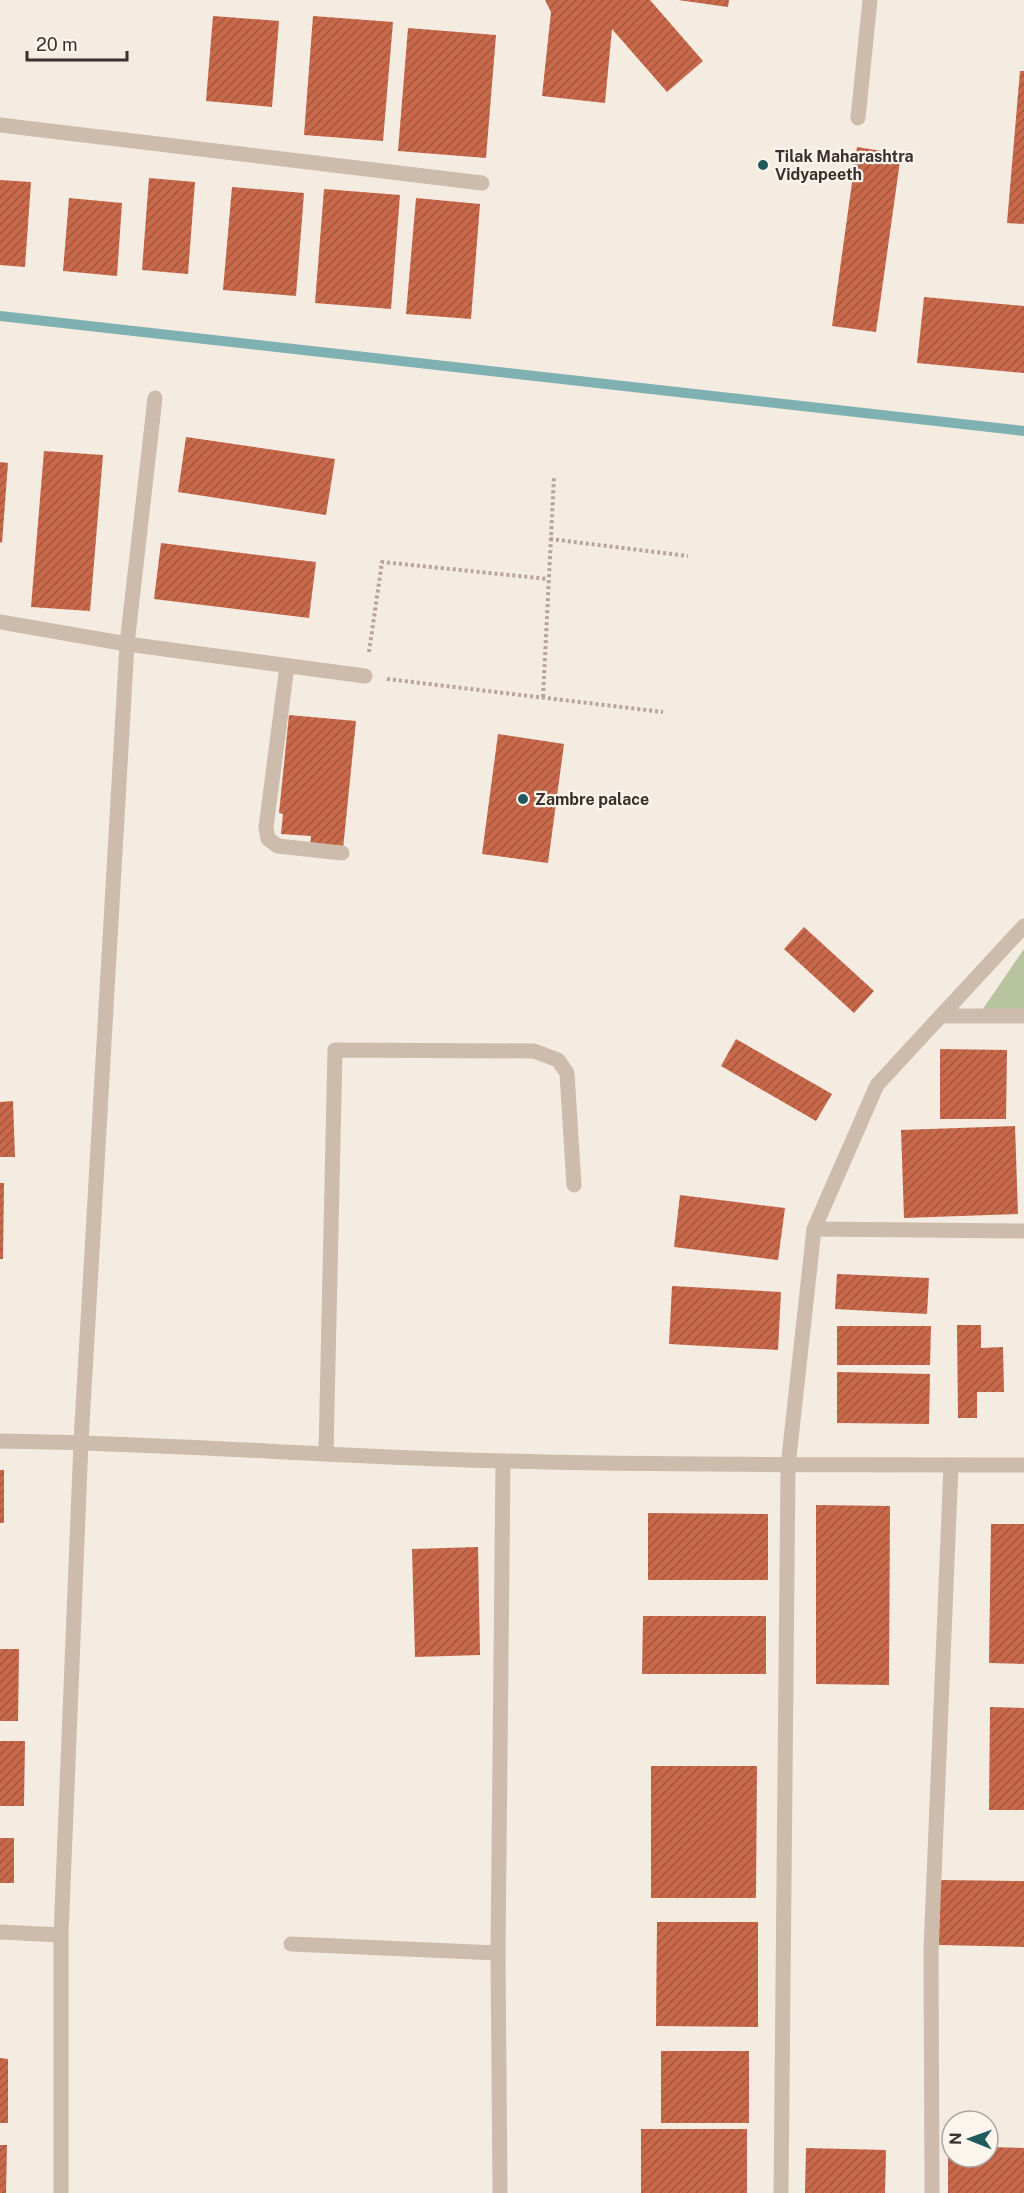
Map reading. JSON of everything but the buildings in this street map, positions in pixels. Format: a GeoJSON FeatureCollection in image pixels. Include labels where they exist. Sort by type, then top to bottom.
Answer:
{"type":"FeatureCollection","features":[{"type":"Feature","properties":{"kind":"street"},"geometry":{"type":"LineString","coordinates":[[858,118],[870,0]]}},
{"type":"Feature","properties":{"kind":"street"},"geometry":{"type":"LineString","coordinates":[[0,125],[482,183]]}},
{"type":"Feature","properties":{"kind":"street"},"geometry":{"type":"LineString","coordinates":[[61,2193],[61,1935],[81,1442],[127,644],[155,398]]}},
{"type":"Feature","properties":{"kind":"street"},"geometry":{"type":"LineString","coordinates":[[0,622],[127,644],[365,676]]}},
{"type":"Feature","properties":{"kind":"street"},"geometry":{"type":"LineString","coordinates":[[287,666],[266,826],[267,839],[279,846],[342,853]]}},
{"type":"Feature","properties":{"kind":"street"},"geometry":{"type":"LineString","coordinates":[[782,2193],[788,1466],[814,1229],[877,1085],[1024,926]]}},
{"type":"Feature","properties":{"kind":"street"},"geometry":{"type":"LineString","coordinates":[[941,1016],[1024,1016]]}},
{"type":"Feature","properties":{"kind":"street"},"geometry":{"type":"LineString","coordinates":[[326,1453],[335,1050],[534,1051],[558,1060],[567,1073],[574,1185]]}},
{"type":"Feature","properties":{"kind":"street"},"geometry":{"type":"LineString","coordinates":[[814,1229],[1024,1231]]}},
{"type":"Feature","properties":{"kind":"street"},"geometry":{"type":"LineString","coordinates":[[0,1441],[81,1442],[503,1461],[788,1466],[1024,1466]]}},
{"type":"Feature","properties":{"kind":"street"},"geometry":{"type":"LineString","coordinates":[[500,2193],[498,1953],[503,1461]]}},
{"type":"Feature","properties":{"kind":"street"},"geometry":{"type":"LineString","coordinates":[[932,2193],[931,1950],[951,1465]]}},
{"type":"Feature","properties":{"kind":"street"},"geometry":{"type":"LineString","coordinates":[[0,1932],[61,1935]]}},
{"type":"Feature","properties":{"kind":"street"},"geometry":{"type":"LineString","coordinates":[[291,1944],[498,1953]]}},
{"type":"Feature","properties":{"kind":"path"},"geometry":{"type":"LineString","coordinates":[[543,697],[554,477]]}},
{"type":"Feature","properties":{"kind":"path"},"geometry":{"type":"LineString","coordinates":[[550,539],[688,556]]}},
{"type":"Feature","properties":{"kind":"path"},"geometry":{"type":"LineString","coordinates":[[548,579],[382,562],[365,676],[663,712]]}},
{"type":"Feature","properties":{"kind":"green space"},"geometry":{"type":"Polygon","coordinates":[[[1024,949],[1024,1014],[978,1016],[1024,949]]]}},
{"type":"Feature","properties":{"kind":"waterway"},"geometry":{"type":"LineString","coordinates":[[0,316],[1024,431]]}},
{"type":"Feature","properties":{"kind":"place","name":"Tilak Maharashtra Vidyapeeth"},"geometry":{"type":"Point","coordinates":[763,165]}},
{"type":"Feature","properties":{"kind":"place","name":"Zambre palace"},"geometry":{"type":"Point","coordinates":[523,799]}}]}
